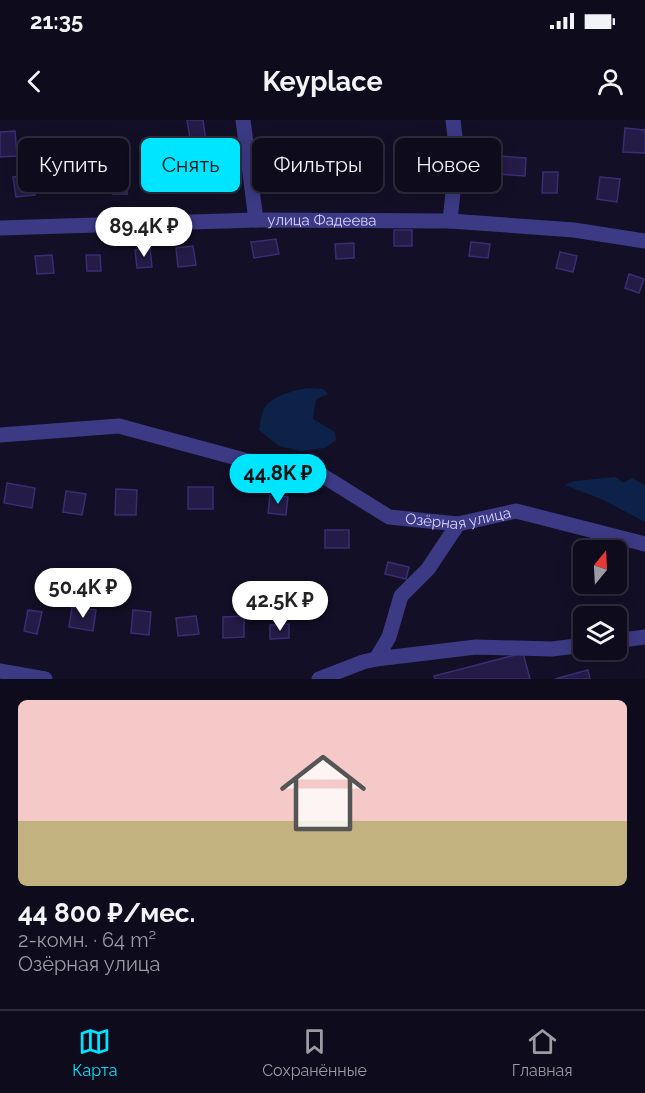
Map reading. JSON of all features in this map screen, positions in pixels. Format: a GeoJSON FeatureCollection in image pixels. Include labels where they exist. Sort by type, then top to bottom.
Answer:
{"type":"FeatureCollection","features":[{"type":"Feature","properties":{"kind":"street"},"geometry":{"type":"LineString","coordinates":[[243,120],[256,220]]}},
{"type":"Feature","properties":{"kind":"street"},"geometry":{"type":"LineString","coordinates":[[450,221],[457,154],[453,120]]}},
{"type":"Feature","properties":{"kind":"street","name":"улица Фадеева"},"geometry":{"type":"LineString","coordinates":[[0,228],[256,220],[450,221],[574,230],[645,241]]}},
{"type":"Feature","properties":{"kind":"street","name":"Озёрная улица"},"geometry":{"type":"LineString","coordinates":[[0,435],[119,426],[248,461],[312,469],[388,517],[458,524],[516,511],[645,544]]}},
{"type":"Feature","properties":{"kind":"street"},"geometry":{"type":"LineString","coordinates":[[350,679],[389,637],[401,596],[428,569],[458,524]]}},
{"type":"Feature","properties":{"kind":"street"},"geometry":{"type":"LineString","coordinates":[[627,639],[645,637]]}},
{"type":"Feature","properties":{"kind":"street"},"geometry":{"type":"LineString","coordinates":[[319,679],[369,661],[476,647],[552,649],[573,646]]}},
{"type":"Feature","properties":{"kind":"street"},"geometry":{"type":"LineString","coordinates":[[0,671],[45,679]]}},
{"type":"Feature","properties":{"kind":"water"},"geometry":{"type":"Polygon","coordinates":[[[308,388],[323,389],[328,394],[316,399],[313,419],[335,432],[336,440],[325,448],[301,451],[279,446],[259,430],[263,411],[276,397],[308,388]]]}},
{"type":"Feature","properties":{"kind":"water"},"geometry":{"type":"Polygon","coordinates":[[[616,477],[623,483],[632,478],[645,485],[645,522],[601,499],[565,485],[574,481],[616,477]]]}},
{"type":"Feature","properties":{"kind":"building"},"geometry":{"type":"Polygon","coordinates":[[[187,120],[203,120],[205,138],[190,138],[187,120]]]}},
{"type":"Feature","properties":{"kind":"building"},"geometry":{"type":"Polygon","coordinates":[[[625,128],[645,130],[645,153],[623,152],[625,128]]]}},
{"type":"Feature","properties":{"kind":"building"},"geometry":{"type":"Polygon","coordinates":[[[15,131],[17,156],[0,157],[0,132],[15,131]]]}},
{"type":"Feature","properties":{"kind":"building"},"geometry":{"type":"Polygon","coordinates":[[[501,156],[526,158],[525,176],[501,174],[501,156]]]}},
{"type":"Feature","properties":{"kind":"building"},"geometry":{"type":"Polygon","coordinates":[[[543,172],[558,172],[557,193],[542,193],[543,172]]]}},
{"type":"Feature","properties":{"kind":"building"},"geometry":{"type":"Polygon","coordinates":[[[18,176],[18,192],[35,192],[35,195],[16,197],[13,177],[18,176]]]}},
{"type":"Feature","properties":{"kind":"building"},"geometry":{"type":"Polygon","coordinates":[[[600,177],[620,179],[617,202],[597,199],[600,177]]]}},
{"type":"Feature","properties":{"kind":"building"},"geometry":{"type":"Polygon","coordinates":[[[113,192],[127,192],[127,194],[113,194],[113,192]]]}},
{"type":"Feature","properties":{"kind":"building"},"geometry":{"type":"Polygon","coordinates":[[[394,230],[412,230],[412,246],[394,246],[394,230]]]}},
{"type":"Feature","properties":{"kind":"building"},"geometry":{"type":"Polygon","coordinates":[[[276,239],[279,254],[254,258],[251,242],[276,239]]]}},
{"type":"Feature","properties":{"kind":"building"},"geometry":{"type":"Polygon","coordinates":[[[471,242],[490,244],[488,258],[469,256],[471,242]]]}},
{"type":"Feature","properties":{"kind":"building"},"geometry":{"type":"Polygon","coordinates":[[[354,243],[354,258],[336,259],[335,244],[354,243]]]}},
{"type":"Feature","properties":{"kind":"building"},"geometry":{"type":"Polygon","coordinates":[[[193,246],[196,265],[178,267],[176,248],[193,246]]]}},
{"type":"Feature","properties":{"kind":"building"},"geometry":{"type":"Polygon","coordinates":[[[150,248],[152,267],[137,268],[135,250],[150,248]]]}},
{"type":"Feature","properties":{"kind":"building"},"geometry":{"type":"Polygon","coordinates":[[[560,252],[577,256],[573,272],[556,268],[560,252]]]}},
{"type":"Feature","properties":{"kind":"building"},"geometry":{"type":"Polygon","coordinates":[[[52,255],[54,273],[37,274],[35,256],[52,255]]]}},
{"type":"Feature","properties":{"kind":"building"},"geometry":{"type":"Polygon","coordinates":[[[86,255],[100,255],[101,271],[87,271],[86,255]]]}},
{"type":"Feature","properties":{"kind":"building"},"geometry":{"type":"Polygon","coordinates":[[[629,274],[644,279],[639,293],[625,288],[629,274]]]}},
{"type":"Feature","properties":{"kind":"building"},"geometry":{"type":"Polygon","coordinates":[[[7,483],[35,488],[32,508],[4,503],[7,483]]]}},
{"type":"Feature","properties":{"kind":"building"},"geometry":{"type":"Polygon","coordinates":[[[188,487],[213,487],[213,509],[188,509],[188,487]]]}},
{"type":"Feature","properties":{"kind":"building"},"geometry":{"type":"Polygon","coordinates":[[[116,489],[137,490],[136,515],[115,515],[116,489]]]}},
{"type":"Feature","properties":{"kind":"building"},"geometry":{"type":"Polygon","coordinates":[[[66,491],[86,494],[82,515],[63,512],[66,491]]]}},
{"type":"Feature","properties":{"kind":"building"},"geometry":{"type":"Polygon","coordinates":[[[270,495],[288,497],[286,515],[268,513],[270,495]]]}},
{"type":"Feature","properties":{"kind":"building"},"geometry":{"type":"Polygon","coordinates":[[[325,530],[349,530],[349,548],[325,548],[325,530]]]}},
{"type":"Feature","properties":{"kind":"building"},"geometry":{"type":"Polygon","coordinates":[[[388,562],[409,567],[406,579],[385,574],[388,562]]]}},
{"type":"Feature","properties":{"kind":"building"},"geometry":{"type":"Polygon","coordinates":[[[72,607],[96,610],[93,631],[69,627],[72,607]]]}},
{"type":"Feature","properties":{"kind":"building"},"geometry":{"type":"Polygon","coordinates":[[[28,610],[42,612],[37,634],[24,631],[28,610]]]}},
{"type":"Feature","properties":{"kind":"building"},"geometry":{"type":"Polygon","coordinates":[[[133,610],[151,612],[149,635],[131,633],[133,610]]]}},
{"type":"Feature","properties":{"kind":"building"},"geometry":{"type":"Polygon","coordinates":[[[196,616],[199,634],[178,636],[176,618],[196,616]]]}},
{"type":"Feature","properties":{"kind":"building"},"geometry":{"type":"Polygon","coordinates":[[[244,616],[244,637],[223,638],[223,617],[244,616]]]}},
{"type":"Feature","properties":{"kind":"building"},"geometry":{"type":"Polygon","coordinates":[[[289,624],[289,638],[270,639],[270,625],[289,624]]]}},
{"type":"Feature","properties":{"kind":"building"},"geometry":{"type":"Polygon","coordinates":[[[523,653],[530,679],[435,679],[434,676],[523,653]]]}},
{"type":"Feature","properties":{"kind":"building"},"geometry":{"type":"Polygon","coordinates":[[[588,670],[590,679],[555,679],[588,670]]]}}]}
